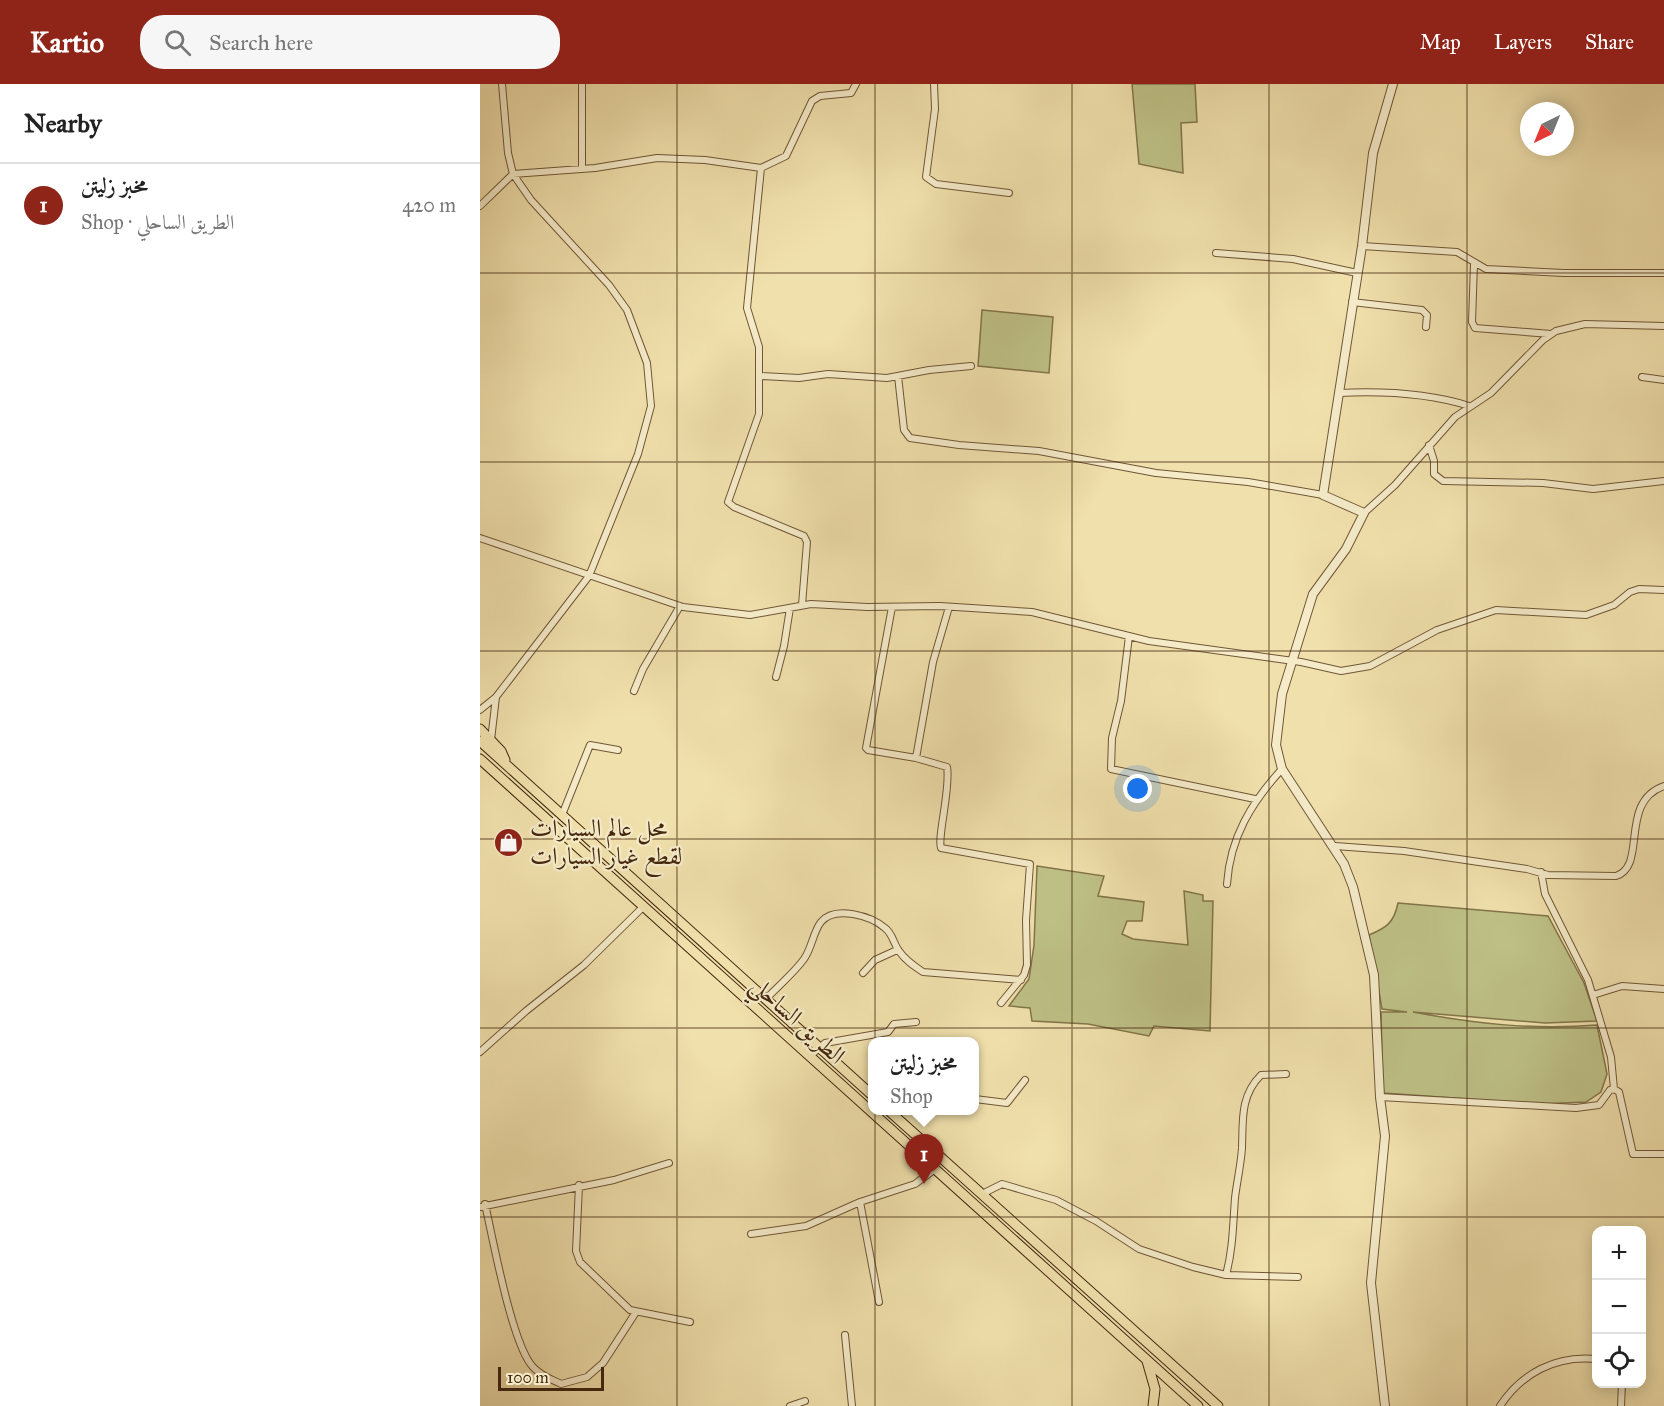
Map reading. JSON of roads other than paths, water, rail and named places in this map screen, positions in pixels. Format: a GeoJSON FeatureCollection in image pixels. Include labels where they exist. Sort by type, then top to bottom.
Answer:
{"type":"FeatureCollection","features":[{"type":"Feature","properties":{"kind":"highway"},"geometry":{"type":"LineString","coordinates":[[480,729],[501,751],[505,763]]}},
{"type":"Feature","properties":{"kind":"highway","name":"الطريق الساحلي"},"geometry":{"type":"LineString","coordinates":[[480,741],[868,1091]]}},
{"type":"Feature","properties":{"kind":"highway","name":"الطريق الساحلي"},"geometry":{"type":"LineString","coordinates":[[480,759],[868,1109]]}},
{"type":"Feature","properties":{"kind":"highway","name":"الطريق الساحلي"},"geometry":{"type":"LineString","coordinates":[[875,1115],[1198,1406]]}},
{"type":"Feature","properties":{"kind":"highway"},"geometry":{"type":"LineString","coordinates":[[878,1118],[881,1115]]}},
{"type":"Feature","properties":{"kind":"highway"},"geometry":{"type":"LineString","coordinates":[[893,1115],[1218,1406]]}},
{"type":"Feature","properties":{"kind":"highway"},"geometry":{"type":"LineString","coordinates":[[1147,1359],[1155,1389],[1153,1406]]}},
{"type":"Feature","properties":{"kind":"street"},"geometry":{"type":"LineString","coordinates":[[480,710],[496,697],[589,576],[647,428],[651,406],[647,363],[627,310],[609,285],[531,200],[513,174],[508,153],[502,84]]}},
{"type":"Feature","properties":{"kind":"street"},"geometry":{"type":"LineString","coordinates":[[582,84],[582,169]]}},
{"type":"Feature","properties":{"kind":"street"},"geometry":{"type":"LineString","coordinates":[[480,206],[513,174],[582,169],[657,158],[705,160],[761,168],[786,156],[812,101],[819,96],[851,93],[856,84]]}},
{"type":"Feature","properties":{"kind":"street"},"geometry":{"type":"LineString","coordinates":[[934,84],[935,109],[926,177],[936,184],[1009,193]]}},
{"type":"Feature","properties":{"kind":"street"},"geometry":{"type":"LineString","coordinates":[[1323,495],[1362,246],[1373,153],[1393,84]]}},
{"type":"Feature","properties":{"kind":"street"},"geometry":{"type":"LineString","coordinates":[[761,168],[747,308],[759,347],[759,414],[728,502],[734,507],[804,536],[807,542],[802,605]]}},
{"type":"Feature","properties":{"kind":"street"},"geometry":{"type":"LineString","coordinates":[[1362,246],[1457,252],[1486,269],[1524,272],[1664,273]]}},
{"type":"Feature","properties":{"kind":"street"},"geometry":{"type":"LineString","coordinates":[[1216,253],[1293,259],[1357,273]]}},
{"type":"Feature","properties":{"kind":"street"},"geometry":{"type":"LineString","coordinates":[[1474,264],[1472,322],[1475,328],[1551,334]]}},
{"type":"Feature","properties":{"kind":"street"},"geometry":{"type":"LineString","coordinates":[[1352,302],[1422,310],[1427,315],[1426,327]]}},
{"type":"Feature","properties":{"kind":"street"},"geometry":{"type":"LineString","coordinates":[[1384,1406],[1371,1282],[1385,1136],[1380,1097],[1374,975],[1353,887],[1335,846],[1282,768],[1276,745],[1278,715],[1312,594],[1346,549],[1364,513],[1395,485],[1429,445],[1469,405],[1491,393],[1551,334],[1566,327],[1585,324],[1664,326]]}},
{"type":"Feature","properties":{"kind":"street"},"geometry":{"type":"LineString","coordinates":[[760,376],[799,378],[828,374],[887,378],[971,366]]}},
{"type":"Feature","properties":{"kind":"street"},"geometry":{"type":"LineString","coordinates":[[898,376],[904,430],[910,438],[959,445],[1039,451],[1146,472],[1248,482],[1323,495],[1364,513]]}},
{"type":"Feature","properties":{"kind":"street"},"geometry":{"type":"LineString","coordinates":[[1641,377],[1664,380]]}},
{"type":"Feature","properties":{"kind":"street"},"geometry":{"type":"LineString","coordinates":[[1339,393],[1398,394],[1450,400],[1469,405]]}},
{"type":"Feature","properties":{"kind":"street"},"geometry":{"type":"LineString","coordinates":[[1429,445],[1434,461],[1434,474],[1443,481],[1542,483],[1593,489],[1664,481]]}},
{"type":"Feature","properties":{"kind":"street"},"geometry":{"type":"LineString","coordinates":[[480,538],[680,606],[750,615],[802,605],[949,607],[1032,612],[1129,636],[1341,671],[1355,671],[1370,666],[1437,630],[1496,610],[1586,615],[1614,605],[1630,592],[1664,590]]}},
{"type":"Feature","properties":{"kind":"street"},"geometry":{"type":"LineString","coordinates":[[634,691],[643,669],[680,606]]}},
{"type":"Feature","properties":{"kind":"street"},"geometry":{"type":"LineString","coordinates":[[916,758],[933,662],[949,607]]}},
{"type":"Feature","properties":{"kind":"street"},"geometry":{"type":"LineString","coordinates":[[776,676],[790,608]]}},
{"type":"Feature","properties":{"kind":"street"},"geometry":{"type":"LineString","coordinates":[[892,608],[866,748],[947,767],[946,812],[939,840],[941,848],[1030,864],[1026,920],[1027,965],[1021,980],[1001,1003]]}},
{"type":"Feature","properties":{"kind":"street"},"geometry":{"type":"LineString","coordinates":[[1129,636],[1121,701],[1112,738],[1111,769],[1255,798]]}},
{"type":"Feature","properties":{"kind":"street"},"geometry":{"type":"LineString","coordinates":[[491,740],[496,697]]}},
{"type":"Feature","properties":{"kind":"street"},"geometry":{"type":"LineString","coordinates":[[562,815],[590,745],[618,750]]}},
{"type":"Feature","properties":{"kind":"street"},"geometry":{"type":"LineString","coordinates":[[1227,884],[1232,850],[1255,798],[1282,768]]}},
{"type":"Feature","properties":{"kind":"street"},"geometry":{"type":"LineString","coordinates":[[1335,846],[1404,851],[1559,875],[1621,874],[1632,854],[1638,809],[1651,792],[1664,786]]}},
{"type":"Feature","properties":{"kind":"street"},"geometry":{"type":"LineString","coordinates":[[1541,872],[1545,894],[1588,980],[1611,1058],[1614,1089]]}},
{"type":"Feature","properties":{"kind":"street"},"geometry":{"type":"LineString","coordinates":[[480,1052],[526,1011],[584,965],[643,908]]}},
{"type":"Feature","properties":{"kind":"street"},"geometry":{"type":"LineString","coordinates":[[766,999],[804,960],[821,922],[828,915],[839,913],[854,915],[882,925],[894,940],[897,950],[912,965],[931,974],[1021,980]]}},
{"type":"Feature","properties":{"kind":"street"},"geometry":{"type":"LineString","coordinates":[[863,973],[875,960],[897,950]]}},
{"type":"Feature","properties":{"kind":"street"},"geometry":{"type":"LineString","coordinates":[[1593,995],[1622,986],[1664,989]]}},
{"type":"Feature","properties":{"kind":"street"},"geometry":{"type":"LineString","coordinates":[[810,1056],[820,1046],[888,1032],[894,1023],[916,1022]]}},
{"type":"Feature","properties":{"kind":"street"},"geometry":{"type":"LineString","coordinates":[[1226,1275],[1234,1233],[1233,1215],[1242,1149],[1241,1114],[1244,1103],[1255,1081],[1261,1075],[1286,1074]]}},
{"type":"Feature","properties":{"kind":"street"},"geometry":{"type":"LineString","coordinates":[[979,1100],[1007,1103],[1025,1080]]}},
{"type":"Feature","properties":{"kind":"street"},"geometry":{"type":"LineString","coordinates":[[1380,1097],[1576,1108],[1599,1105],[1610,1090],[1614,1089]]}},
{"type":"Feature","properties":{"kind":"street"},"geometry":{"type":"LineString","coordinates":[[1614,1089],[1619,1092],[1624,1109],[1633,1154],[1664,1154]]}},
{"type":"Feature","properties":{"kind":"street"},"geometry":{"type":"LineString","coordinates":[[636,1312],[603,1363],[587,1377],[561,1384],[543,1376],[532,1366],[519,1345],[482,1205],[614,1180],[669,1164]]}},
{"type":"Feature","properties":{"kind":"street"},"geometry":{"type":"LineString","coordinates":[[751,1234],[806,1226],[860,1202],[915,1184],[935,1169]]}},
{"type":"Feature","properties":{"kind":"street"},"geometry":{"type":"LineString","coordinates":[[982,1194],[1002,1184],[1056,1200],[1096,1221],[1139,1248],[1226,1275],[1298,1276]]}},
{"type":"Feature","properties":{"kind":"street"},"geometry":{"type":"LineString","coordinates":[[579,1185],[576,1251],[580,1262],[625,1306],[636,1312],[690,1322]]}},
{"type":"Feature","properties":{"kind":"street"},"geometry":{"type":"LineString","coordinates":[[860,1202],[879,1302]]}},
{"type":"Feature","properties":{"kind":"street"},"geometry":{"type":"LineString","coordinates":[[845,1335],[852,1406]]}},
{"type":"Feature","properties":{"kind":"street"},"geometry":{"type":"LineString","coordinates":[[1500,1406],[1511,1390],[1526,1376],[1552,1363],[1592,1359]]}},
{"type":"Feature","properties":{"kind":"street"},"geometry":{"type":"LineString","coordinates":[[1621,1406],[1622,1388]]}},
{"type":"Feature","properties":{"kind":"street"},"geometry":{"type":"LineString","coordinates":[[790,1406],[805,1401]]}},
{"type":"Feature","properties":{"kind":"place","name":"محل عالم السيارات لقطع غيار السيارات"},"geometry":{"type":"Point","coordinates":[509,842]}},
{"type":"Feature","properties":{"kind":"place","name":"مخبز زليتن"},"geometry":{"type":"Point","coordinates":[924,1184]}}]}
